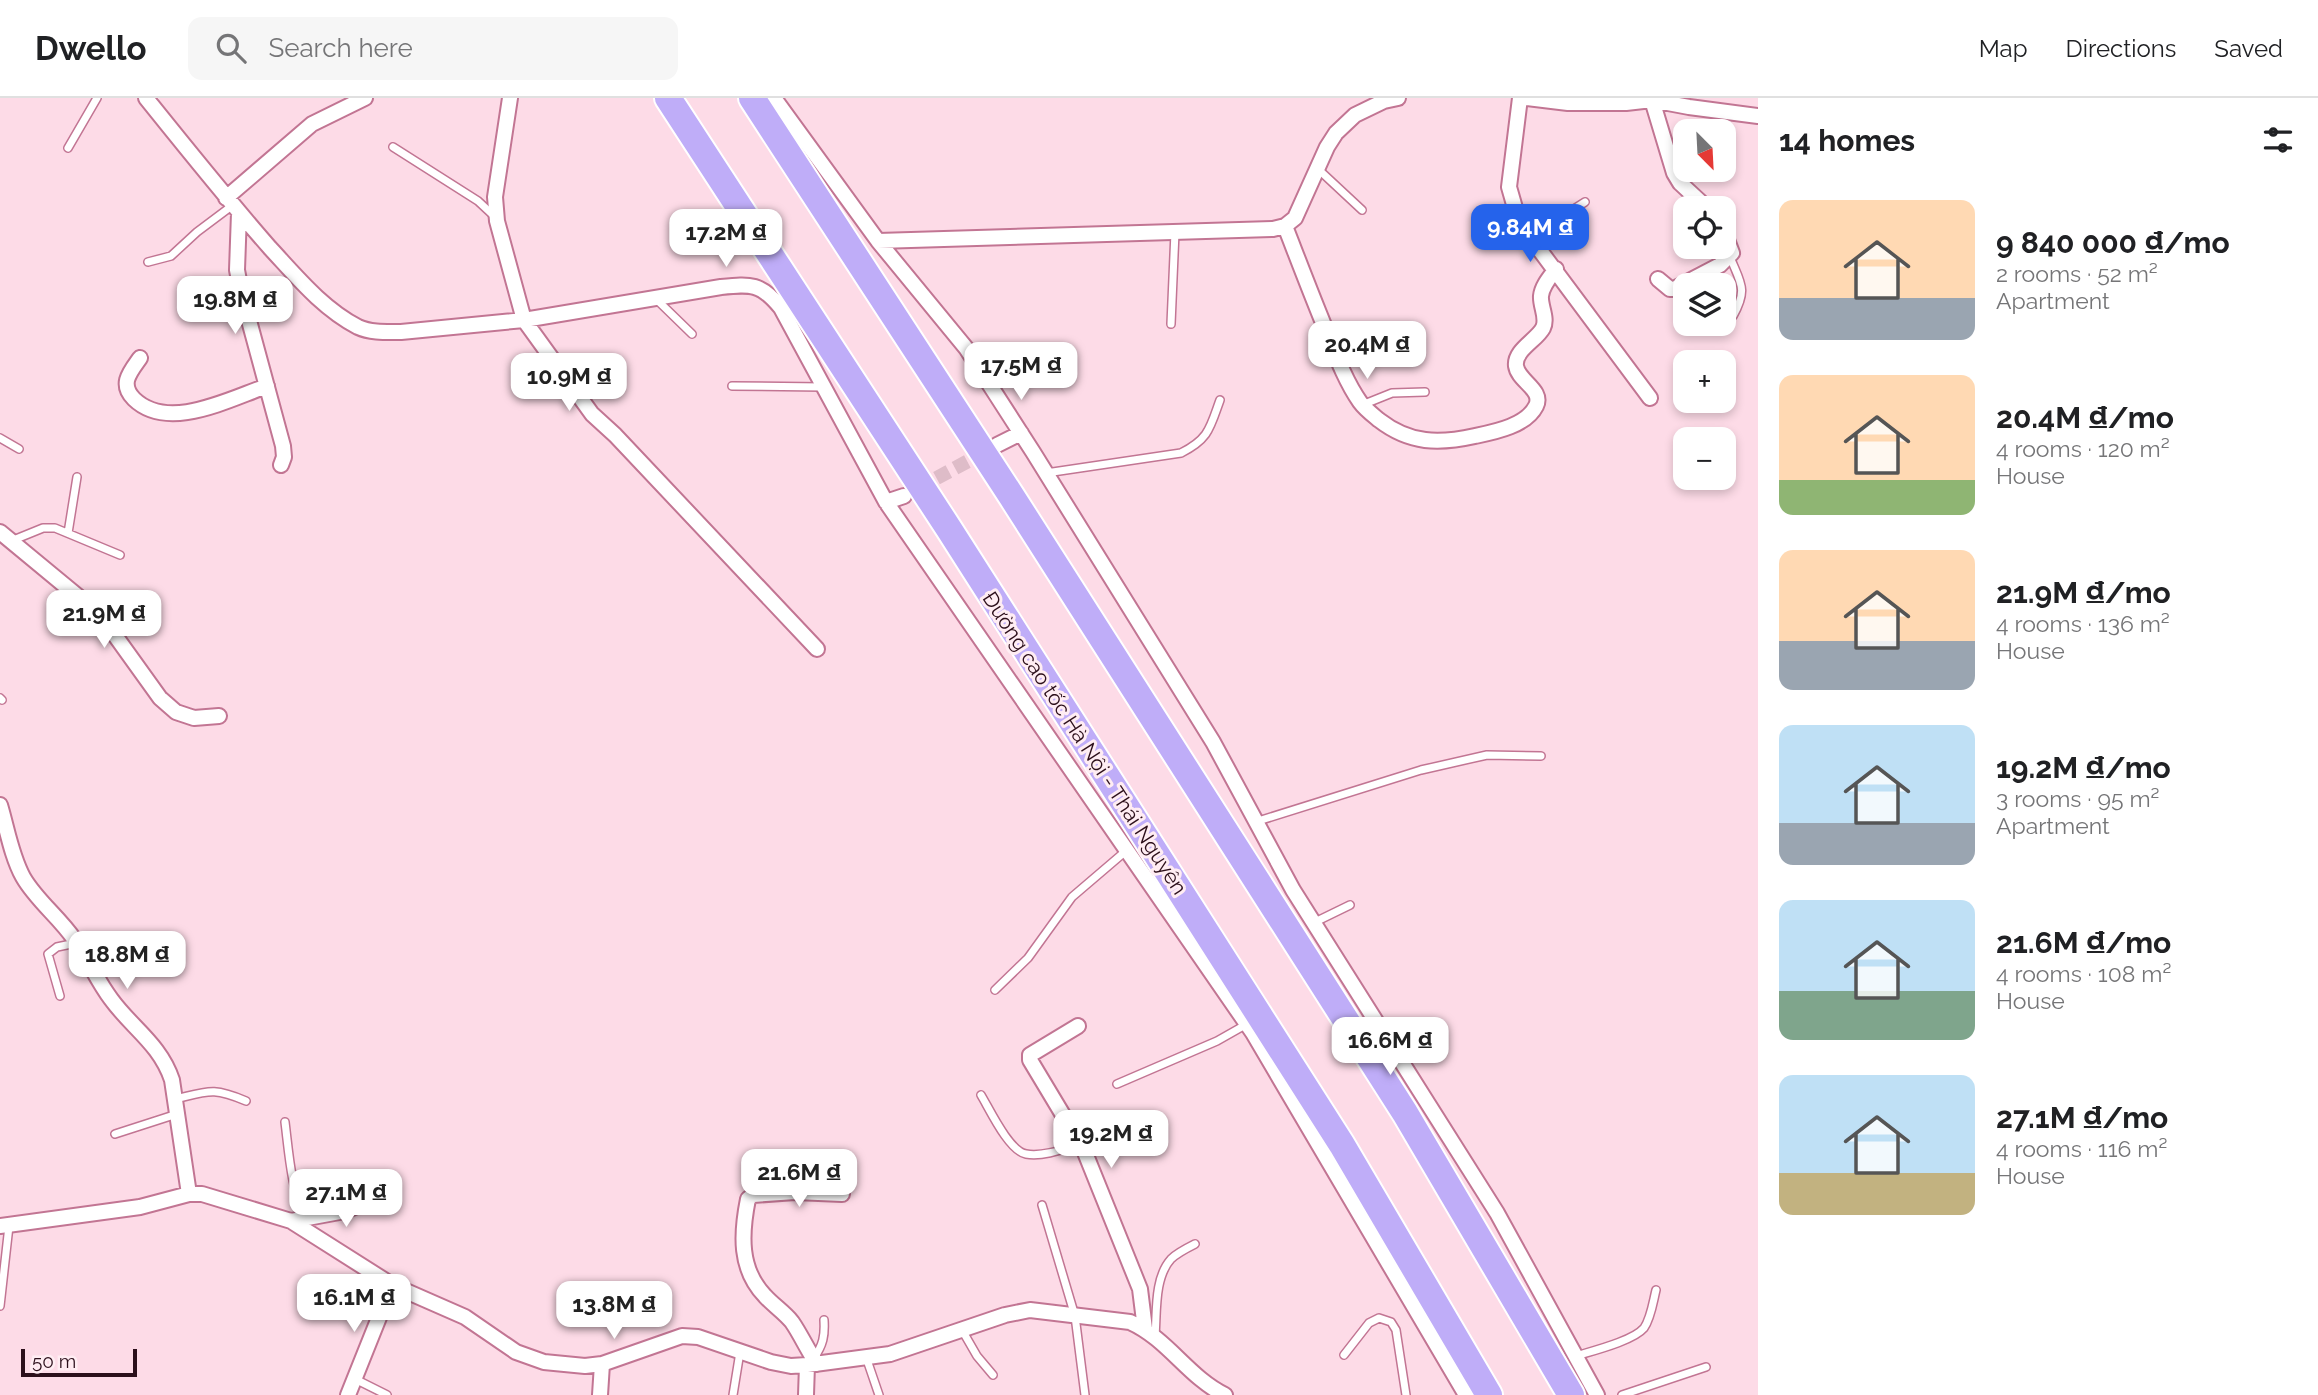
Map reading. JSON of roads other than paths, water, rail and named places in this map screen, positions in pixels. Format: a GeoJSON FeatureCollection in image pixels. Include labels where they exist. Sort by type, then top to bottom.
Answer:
{"type":"FeatureCollection","features":[{"type":"Feature","properties":{"kind":"highway","name":"Đường cao tốc Hà Nội - Thái Nguyên"},"geometry":{"type":"LineString","coordinates":[[668,98],[949,529],[1342,1145],[1489,1395]]}},
{"type":"Feature","properties":{"kind":"highway"},"geometry":{"type":"LineString","coordinates":[[752,98],[1012,497],[1405,1113],[1571,1395]]}},
{"type":"Feature","properties":{"kind":"street"},"geometry":{"type":"LineString","coordinates":[[146,98],[233,205],[306,288],[332,311],[361,328],[401,332],[524,320],[720,287],[748,285],[764,289],[781,308],[886,502],[1247,1024],[1466,1395]]}},
{"type":"Feature","properties":{"kind":"street"},"geometry":{"type":"LineString","coordinates":[[281,465],[284,457],[283,446],[240,291],[233,205],[312,124],[365,98]]}},
{"type":"Feature","properties":{"kind":"street"},"geometry":{"type":"LineString","coordinates":[[510,98],[495,197],[497,221],[524,320],[592,414],[817,649]]}},
{"type":"Feature","properties":{"kind":"street"},"geometry":{"type":"LineString","coordinates":[[774,98],[878,241],[966,348],[1021,433],[1213,742],[1273,856],[1313,923],[1497,1213],[1597,1395]]}},
{"type":"Feature","properties":{"kind":"street"},"geometry":{"type":"LineString","coordinates":[[878,241],[1273,229],[1285,226],[1295,218],[1336,133],[1355,115],[1384,101],[1398,98]]}},
{"type":"Feature","properties":{"kind":"street"},"geometry":{"type":"LineString","coordinates":[[1520,98],[1509,187],[1515,208],[1531,237],[1650,398]]}},
{"type":"Feature","properties":{"kind":"street"},"geometry":{"type":"LineString","coordinates":[[1527,98],[1568,103],[1661,100],[1758,116]]}},
{"type":"Feature","properties":{"kind":"street"},"geometry":{"type":"LineString","coordinates":[[1661,100],[1674,173],[1693,196]]}},
{"type":"Feature","properties":{"kind":"street"},"geometry":{"type":"LineString","coordinates":[[1285,226],[1346,380],[1362,405],[1391,429],[1415,439],[1449,441],[1496,431],[1534,410],[1538,401],[1537,395],[1517,369],[1516,363],[1521,352],[1543,329],[1542,289],[1556,269]]}},
{"type":"Feature","properties":{"kind":"street"},"geometry":{"type":"LineString","coordinates":[[1658,279],[1670,289],[1674,289],[1728,259]]}},
{"type":"Feature","properties":{"kind":"street"},"geometry":{"type":"LineString","coordinates":[[140,358],[127,377],[127,391],[136,402],[157,413],[175,415],[208,407],[267,386]]}},
{"type":"Feature","properties":{"kind":"street"},"geometry":{"type":"LineString","coordinates":[[998,446],[1021,433]]}},
{"type":"Feature","properties":{"kind":"street"},"geometry":{"type":"LineString","coordinates":[[886,502],[904,496]]}},
{"type":"Feature","properties":{"kind":"street"},"geometry":{"type":"LineString","coordinates":[[5,537],[92,608],[109,627],[160,698],[176,712],[194,718],[219,716]]}},
{"type":"Feature","properties":{"kind":"street"},"geometry":{"type":"LineString","coordinates":[[0,805],[23,877],[34,893],[68,929],[111,1000],[159,1052],[167,1065],[172,1080],[189,1194]]}},
{"type":"Feature","properties":{"kind":"street"},"geometry":{"type":"LineString","coordinates":[[1078,1026],[1031,1055],[1030,1060],[1080,1143],[1140,1289],[1150,1333]]}},
{"type":"Feature","properties":{"kind":"street"},"geometry":{"type":"LineString","coordinates":[[806,1395],[813,1363],[793,1324],[763,1294],[743,1257],[747,1199],[752,1195],[795,1192],[842,1194]]}},
{"type":"Feature","properties":{"kind":"street"},"geometry":{"type":"LineString","coordinates":[[298,1219],[345,1211],[386,1193]]}},
{"type":"Feature","properties":{"kind":"street"},"geometry":{"type":"LineString","coordinates":[[4,1226],[140,1207],[189,1194],[202,1194],[298,1219],[392,1285],[465,1317],[529,1358],[544,1362],[585,1366],[602,1364],[682,1336],[698,1337],[771,1362],[791,1366],[867,1362],[965,1336],[1005,1315],[1030,1310],[1130,1322],[1150,1333],[1197,1378],[1225,1395]]}},
{"type":"Feature","properties":{"kind":"street"},"geometry":{"type":"LineString","coordinates":[[348,1395],[392,1285]]}},
{"type":"Feature","properties":{"kind":"street"},"geometry":{"type":"LineString","coordinates":[[600,1395],[602,1364]]}},
{"type":"Feature","properties":{"kind":"lane"},"geometry":{"type":"LineString","coordinates":[[68,148],[97,98]]}},
{"type":"Feature","properties":{"kind":"lane"},"geometry":{"type":"LineString","coordinates":[[393,147],[478,201],[492,212],[497,221]]}},
{"type":"Feature","properties":{"kind":"lane"},"geometry":{"type":"LineString","coordinates":[[1318,169],[1362,210]]}},
{"type":"Feature","properties":{"kind":"lane"},"geometry":{"type":"LineString","coordinates":[[1531,237],[1585,202]]}},
{"type":"Feature","properties":{"kind":"lane"},"geometry":{"type":"LineString","coordinates":[[148,262],[171,256],[233,205]]}},
{"type":"Feature","properties":{"kind":"lane"},"geometry":{"type":"LineString","coordinates":[[1171,324],[1175,232]]}},
{"type":"Feature","properties":{"kind":"lane"},"geometry":{"type":"LineString","coordinates":[[1731,259],[1742,286],[1742,299],[1736,310]]}},
{"type":"Feature","properties":{"kind":"lane"},"geometry":{"type":"LineString","coordinates":[[654,298],[692,334]]}},
{"type":"Feature","properties":{"kind":"lane"},"geometry":{"type":"LineString","coordinates":[[732,386],[823,387]]}},
{"type":"Feature","properties":{"kind":"lane"},"geometry":{"type":"LineString","coordinates":[[1362,405],[1392,393],[1426,392]]}},
{"type":"Feature","properties":{"kind":"lane"},"geometry":{"type":"LineString","coordinates":[[1045,473],[1181,453],[1199,444],[1209,429],[1220,400]]}},
{"type":"Feature","properties":{"kind":"lane"},"geometry":{"type":"LineString","coordinates":[[0,438],[19,449]]}},
{"type":"Feature","properties":{"kind":"lane"},"geometry":{"type":"LineString","coordinates":[[68,533],[77,477]]}},
{"type":"Feature","properties":{"kind":"lane"},"geometry":{"type":"LineString","coordinates":[[5,537],[43,528],[55,528],[120,555]]}},
{"type":"Feature","properties":{"kind":"lane"},"geometry":{"type":"LineString","coordinates":[[1255,822],[1420,770],[1487,755],[1541,756]]}},
{"type":"Feature","properties":{"kind":"lane"},"geometry":{"type":"LineString","coordinates":[[995,990],[1028,958],[1072,897],[1126,850]]}},
{"type":"Feature","properties":{"kind":"lane"},"geometry":{"type":"LineString","coordinates":[[1313,923],[1349,905]]}},
{"type":"Feature","properties":{"kind":"lane"},"geometry":{"type":"LineString","coordinates":[[61,996],[48,954],[57,947],[77,943]]}},
{"type":"Feature","properties":{"kind":"lane"},"geometry":{"type":"LineString","coordinates":[[1117,1084],[1217,1041],[1247,1024]]}},
{"type":"Feature","properties":{"kind":"lane"},"geometry":{"type":"LineString","coordinates":[[115,1134],[213,1090],[246,1101]]}},
{"type":"Feature","properties":{"kind":"lane"},"geometry":{"type":"LineString","coordinates":[[981,1095],[1000,1129],[1016,1150],[1025,1154],[1058,1150],[1080,1143]]}},
{"type":"Feature","properties":{"kind":"lane"},"geometry":{"type":"LineString","coordinates":[[285,1122],[300,1207],[298,1219]]}},
{"type":"Feature","properties":{"kind":"lane"},"geometry":{"type":"LineString","coordinates":[[1042,1205],[1075,1316],[1085,1395]]}},
{"type":"Feature","properties":{"kind":"lane"},"geometry":{"type":"LineString","coordinates":[[0,1306],[4,1226]]}},
{"type":"Feature","properties":{"kind":"lane"},"geometry":{"type":"LineString","coordinates":[[1150,1333],[1164,1269],[1173,1257],[1195,1244]]}},
{"type":"Feature","properties":{"kind":"lane"},"geometry":{"type":"LineString","coordinates":[[1576,1356],[1630,1337],[1643,1329],[1656,1290]]}},
{"type":"Feature","properties":{"kind":"lane"},"geometry":{"type":"LineString","coordinates":[[1344,1355],[1369,1323],[1379,1318],[1391,1322],[1396,1330],[1406,1395]]}},
{"type":"Feature","properties":{"kind":"lane"},"geometry":{"type":"LineString","coordinates":[[813,1363],[825,1335],[824,1320]]}},
{"type":"Feature","properties":{"kind":"lane"},"geometry":{"type":"LineString","coordinates":[[965,1336],[976,1356],[993,1375]]}},
{"type":"Feature","properties":{"kind":"lane"},"geometry":{"type":"LineString","coordinates":[[733,1395],[740,1352]]}},
{"type":"Feature","properties":{"kind":"lane"},"geometry":{"type":"LineString","coordinates":[[867,1362],[879,1395]]}},
{"type":"Feature","properties":{"kind":"lane"},"geometry":{"type":"LineString","coordinates":[[1622,1395],[1706,1367]]}},
{"type":"Feature","properties":{"kind":"lane"},"geometry":{"type":"LineString","coordinates":[[354,1379],[387,1395]]}},
{"type":"Feature","properties":{"kind":"tunnel"},"geometry":{"type":"LineString","coordinates":[[918,488],[987,451]]}}]}
